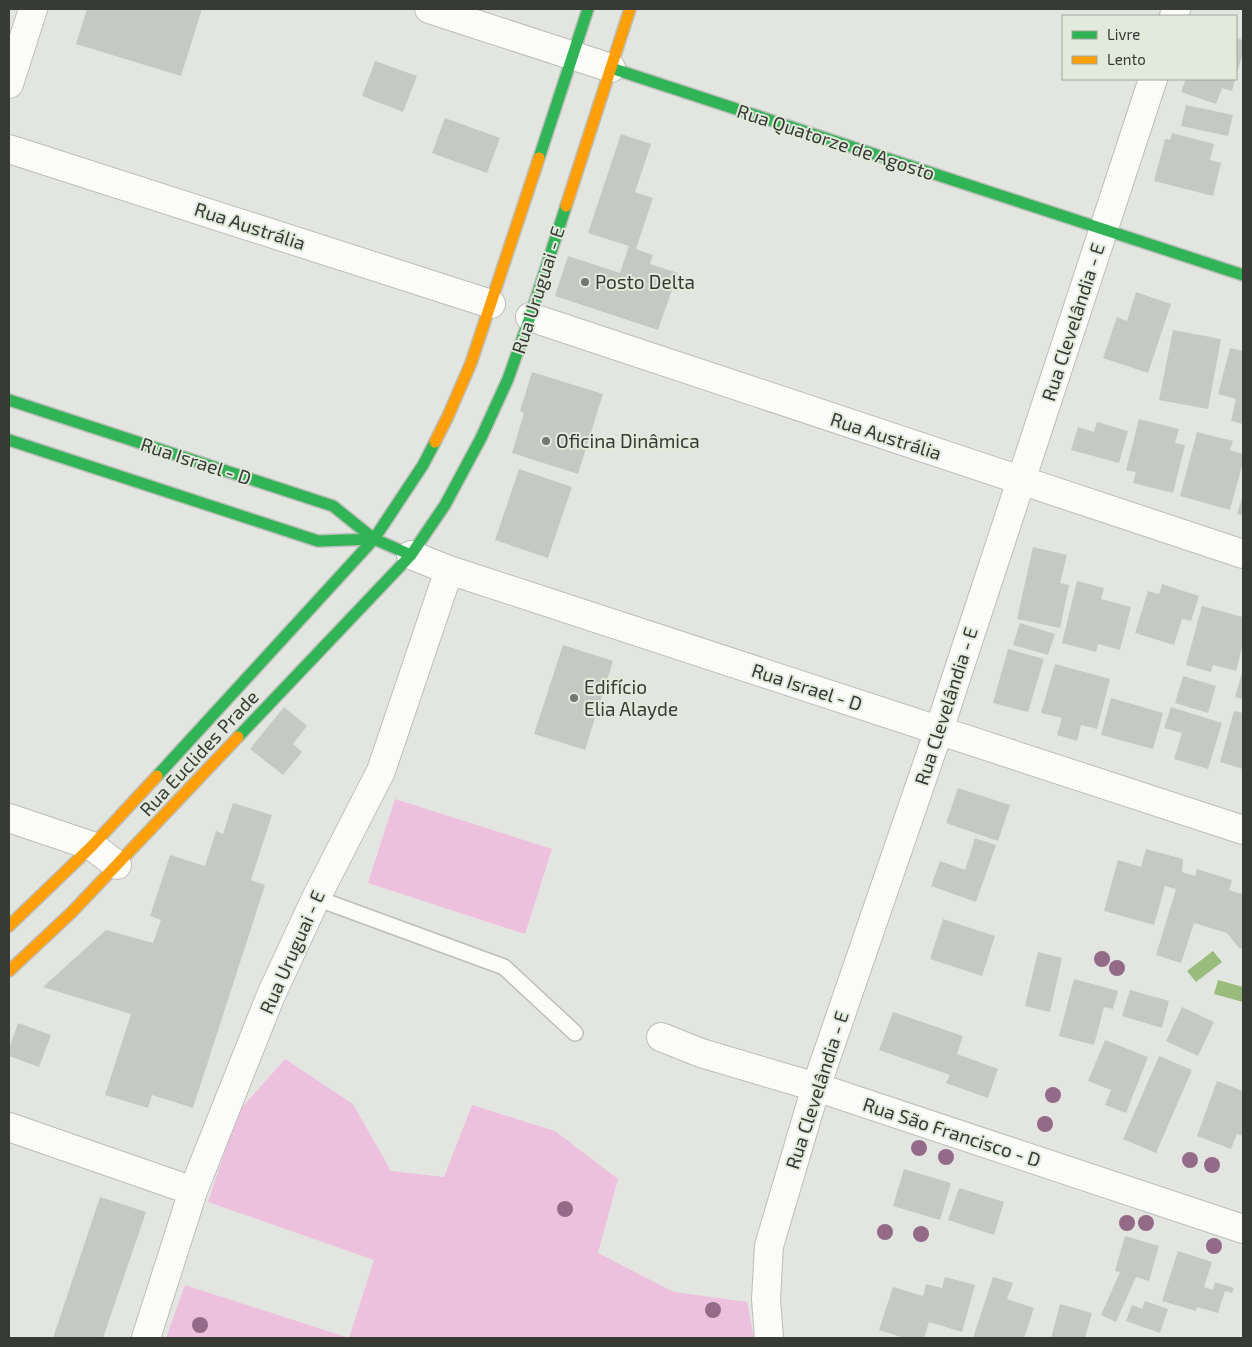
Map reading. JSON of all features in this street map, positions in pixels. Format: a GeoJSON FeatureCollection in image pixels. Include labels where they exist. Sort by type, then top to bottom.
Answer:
{"type":"FeatureCollection","features":[{"type":"Feature","properties":{"kind":"main road"},"geometry":{"type":"LineString","coordinates":[[374,539],[423,466],[448,416],[470,364],[588,9]]}},
{"type":"Feature","properties":{"kind":"main road","name":"Rua Uruguai - E"},"geometry":{"type":"LineString","coordinates":[[411,555],[444,505],[481,438],[508,379],[630,9]]}},
{"type":"Feature","properties":{"kind":"main road","name":"Rua Quatorze de Agosto"},"geometry":{"type":"LineString","coordinates":[[611,68],[1243,275]]}},
{"type":"Feature","properties":{"kind":"main road","name":"Rua Israel - D"},"geometry":{"type":"LineString","coordinates":[[9,400],[333,506],[374,539],[411,555]]}},
{"type":"Feature","properties":{"kind":"main road","name":"Rua Israel - D"},"geometry":{"type":"LineString","coordinates":[[9,440],[318,540],[374,539]]}},
{"type":"Feature","properties":{"kind":"main road","name":"Rua Euclides Prade"},"geometry":{"type":"LineString","coordinates":[[9,926],[92,846],[374,539]]}},
{"type":"Feature","properties":{"kind":"main road","name":"Rua Euclides Prade"},"geometry":{"type":"LineString","coordinates":[[9,971],[72,912],[411,555]]}},
{"type":"Feature","properties":{"kind":"street"},"geometry":{"type":"LineString","coordinates":[[9,84],[33,9]]}},
{"type":"Feature","properties":{"kind":"street","name":"Rua Quatorze de Agosto"},"geometry":{"type":"LineString","coordinates":[[429,9],[611,68]]}},
{"type":"Feature","properties":{"kind":"street","name":"Rua Clevelândia - E"},"geometry":{"type":"LineString","coordinates":[[769,1338],[766,1299],[769,1246],[816,1087],[939,730],[1153,80]]}},
{"type":"Feature","properties":{"kind":"street","name":"Rua Austrália"},"geometry":{"type":"LineString","coordinates":[[9,149],[491,304]]}},
{"type":"Feature","properties":{"kind":"street","name":"Rua Austrália"},"geometry":{"type":"LineString","coordinates":[[530,317],[1243,554]]}},
{"type":"Feature","properties":{"kind":"street","name":"Rua Israel - D"},"geometry":{"type":"LineString","coordinates":[[411,555],[449,570],[1243,830]]}},
{"type":"Feature","properties":{"kind":"street","name":"Rua Uruguai - E"},"geometry":{"type":"LineString","coordinates":[[146,1338],[193,1191],[272,995],[316,898],[381,770],[449,570]]}},
{"type":"Feature","properties":{"kind":"street"},"geometry":{"type":"LineString","coordinates":[[9,818],[92,846],[117,865]]}},
{"type":"Feature","properties":{"kind":"street","name":"Rua São Francisco - D"},"geometry":{"type":"LineString","coordinates":[[661,1037],[701,1053],[816,1087],[1243,1228]]}},
{"type":"Feature","properties":{"kind":"street"},"geometry":{"type":"LineString","coordinates":[[9,1127],[193,1191]]}},
{"type":"Feature","properties":{"kind":"lane"},"geometry":{"type":"LineString","coordinates":[[316,898],[504,967],[575,1033]]}},
{"type":"Feature","properties":{"kind":"shaded area"},"geometry":{"type":"Polygon","coordinates":[[[395,799],[552,849],[525,934],[368,883],[395,799]]]}},
{"type":"Feature","properties":{"kind":"shaded area"},"geometry":{"type":"Polygon","coordinates":[[[1213,951],[1222,962],[1196,982],[1187,971],[1213,951]]]}},
{"type":"Feature","properties":{"kind":"shaded area"},"geometry":{"type":"Polygon","coordinates":[[[1218,980],[1243,987],[1243,1002],[1214,994],[1218,980]]]}},
{"type":"Feature","properties":{"kind":"shaded area"},"geometry":{"type":"Polygon","coordinates":[[[285,1059],[353,1104],[391,1171],[444,1177],[472,1105],[555,1131],[618,1179],[598,1253],[674,1292],[747,1302],[754,1338],[349,1338],[374,1260],[208,1202],[238,1112],[285,1059]]]}},
{"type":"Feature","properties":{"kind":"shaded area"},"geometry":{"type":"Polygon","coordinates":[[[185,1285],[349,1338],[166,1338],[185,1285]]]}},
{"type":"Feature","properties":{"kind":"building"},"geometry":{"type":"Polygon","coordinates":[[[87,9],[202,9],[181,76],[76,44],[87,9]]]}},
{"type":"Feature","properties":{"kind":"building"},"geometry":{"type":"Polygon","coordinates":[[[1237,38],[1243,40],[1243,53],[1237,73],[1237,38]]]}},
{"type":"Feature","properties":{"kind":"building"},"geometry":{"type":"Polygon","coordinates":[[[375,61],[417,76],[403,112],[362,96],[375,61]]]}},
{"type":"Feature","properties":{"kind":"building"},"geometry":{"type":"Polygon","coordinates":[[[1186,80],[1235,80],[1232,91],[1222,88],[1216,104],[1181,92],[1186,80]]]}},
{"type":"Feature","properties":{"kind":"building"},"geometry":{"type":"Polygon","coordinates":[[[1186,105],[1233,115],[1228,136],[1181,126],[1186,105]]]}},
{"type":"Feature","properties":{"kind":"building"},"geometry":{"type":"Polygon","coordinates":[[[445,118],[500,138],[487,173],[432,153],[445,118]]]}},
{"type":"Feature","properties":{"kind":"building"},"geometry":{"type":"Polygon","coordinates":[[[1172,133],[1214,144],[1210,160],[1221,163],[1213,196],[1154,181],[1165,139],[1170,140],[1172,133]]]}},
{"type":"Feature","properties":{"kind":"building"},"geometry":{"type":"Polygon","coordinates":[[[621,134],[651,144],[635,192],[653,198],[636,249],[653,255],[650,264],[678,273],[658,330],[555,296],[568,256],[620,273],[629,246],[588,233],[621,134]]]}},
{"type":"Feature","properties":{"kind":"building"},"geometry":{"type":"Polygon","coordinates":[[[1136,292],[1171,304],[1148,373],[1103,358],[1117,317],[1127,321],[1136,292]]]}},
{"type":"Feature","properties":{"kind":"building"},"geometry":{"type":"Polygon","coordinates":[[[1173,330],[1221,339],[1208,409],[1159,400],[1173,330]]]}},
{"type":"Feature","properties":{"kind":"building"},"geometry":{"type":"Polygon","coordinates":[[[1230,348],[1243,351],[1243,424],[1231,421],[1236,399],[1218,394],[1230,348]]]}},
{"type":"Feature","properties":{"kind":"building"},"geometry":{"type":"Polygon","coordinates":[[[532,372],[603,394],[578,474],[512,453],[524,413],[520,411],[532,372]]]}},
{"type":"Feature","properties":{"kind":"building"},"geometry":{"type":"Polygon","coordinates":[[[1139,419],[1179,429],[1175,443],[1185,445],[1173,493],[1133,483],[1136,472],[1126,470],[1139,419]]]}},
{"type":"Feature","properties":{"kind":"building"},"geometry":{"type":"Polygon","coordinates":[[[1097,422],[1128,431],[1119,463],[1071,450],[1078,427],[1094,432],[1097,422]]]}},
{"type":"Feature","properties":{"kind":"building"},"geometry":{"type":"Polygon","coordinates":[[[1197,432],[1233,441],[1230,450],[1243,454],[1243,462],[1230,510],[1180,496],[1197,432]]]}},
{"type":"Feature","properties":{"kind":"building"},"geometry":{"type":"Polygon","coordinates":[[[519,469],[572,487],[548,558],[495,540],[519,469]]]}},
{"type":"Feature","properties":{"kind":"building"},"geometry":{"type":"Polygon","coordinates":[[[1243,495],[1243,516],[1237,514],[1243,495]]]}},
{"type":"Feature","properties":{"kind":"building"},"geometry":{"type":"Polygon","coordinates":[[[1033,547],[1067,555],[1060,583],[1069,585],[1060,628],[1017,619],[1033,547]]]}},
{"type":"Feature","properties":{"kind":"building"},"geometry":{"type":"Polygon","coordinates":[[[1077,581],[1104,588],[1101,599],[1131,607],[1120,650],[1098,644],[1096,652],[1062,643],[1077,581]]]}},
{"type":"Feature","properties":{"kind":"building"},"geometry":{"type":"Polygon","coordinates":[[[1162,584],[1199,596],[1191,621],[1182,619],[1174,645],[1135,633],[1148,591],[1159,594],[1162,584]]]}},
{"type":"Feature","properties":{"kind":"building"},"geometry":{"type":"Polygon","coordinates":[[[1202,606],[1243,617],[1243,644],[1236,671],[1213,665],[1211,672],[1186,665],[1202,606]]]}},
{"type":"Feature","properties":{"kind":"building"},"geometry":{"type":"Polygon","coordinates":[[[1020,623],[1055,634],[1048,655],[1013,645],[1020,623]]]}},
{"type":"Feature","properties":{"kind":"building","name":"Edifício Elia Alayde"},"geometry":{"type":"Polygon","coordinates":[[[563,645],[613,661],[585,750],[534,734],[563,645]]]}},
{"type":"Feature","properties":{"kind":"building"},"geometry":{"type":"Polygon","coordinates":[[[1008,649],[1044,659],[1028,712],[993,703],[1008,649]]]}},
{"type":"Feature","properties":{"kind":"building"},"geometry":{"type":"Polygon","coordinates":[[[1055,664],[1110,679],[1097,729],[1081,725],[1077,741],[1057,735],[1062,718],[1041,713],[1055,664]]]}},
{"type":"Feature","properties":{"kind":"building"},"geometry":{"type":"Polygon","coordinates":[[[1243,669],[1243,699],[1235,697],[1243,669]]]}},
{"type":"Feature","properties":{"kind":"building"},"geometry":{"type":"Polygon","coordinates":[[[1183,676],[1216,686],[1208,713],[1175,703],[1183,676]]]}},
{"type":"Feature","properties":{"kind":"building"},"geometry":{"type":"Polygon","coordinates":[[[1111,698],[1163,713],[1153,749],[1101,735],[1111,698]]]}},
{"type":"Feature","properties":{"kind":"building"},"geometry":{"type":"Polygon","coordinates":[[[284,707],[307,726],[293,744],[302,752],[283,775],[250,749],[284,707]]]}},
{"type":"Feature","properties":{"kind":"building"},"geometry":{"type":"Polygon","coordinates":[[[1171,707],[1222,723],[1208,769],[1174,759],[1182,733],[1164,728],[1171,707]]]}},
{"type":"Feature","properties":{"kind":"building"},"geometry":{"type":"Polygon","coordinates":[[[1234,711],[1243,713],[1243,769],[1220,762],[1234,711]]]}},
{"type":"Feature","properties":{"kind":"building"},"geometry":{"type":"Polygon","coordinates":[[[958,788],[1010,805],[998,841],[946,823],[958,788]]]}},
{"type":"Feature","properties":{"kind":"building"},"geometry":{"type":"Polygon","coordinates":[[[233,803],[272,815],[251,880],[265,885],[193,1108],[152,1095],[148,1108],[105,1095],[131,1014],[43,987],[106,930],[153,943],[161,920],[150,916],[170,855],[205,866],[216,831],[223,834],[233,803]]]}},
{"type":"Feature","properties":{"kind":"building"},"geometry":{"type":"Polygon","coordinates":[[[975,838],[996,845],[976,902],[931,886],[940,861],[965,870],[975,838]]]}},
{"type":"Feature","properties":{"kind":"building"},"geometry":{"type":"Polygon","coordinates":[[[1146,849],[1183,859],[1182,872],[1195,876],[1197,869],[1232,880],[1229,890],[1241,894],[1243,887],[1243,949],[1239,948],[1227,933],[1194,923],[1181,963],[1156,955],[1176,889],[1165,886],[1154,925],[1104,911],[1118,860],[1141,867],[1146,849]]]}},
{"type":"Feature","properties":{"kind":"building"},"geometry":{"type":"Polygon","coordinates":[[[943,919],[995,936],[982,976],[930,959],[943,919]]]}},
{"type":"Feature","properties":{"kind":"building"},"geometry":{"type":"Polygon","coordinates":[[[1038,952],[1062,958],[1050,1012],[1025,1006],[1038,952]]]}},
{"type":"Feature","properties":{"kind":"building"},"geometry":{"type":"Polygon","coordinates":[[[1074,979],[1118,991],[1113,1009],[1104,1007],[1094,1045],[1059,1036],[1074,979]]]}},
{"type":"Feature","properties":{"kind":"building"},"geometry":{"type":"Polygon","coordinates":[[[1130,990],[1169,1001],[1162,1028],[1122,1016],[1130,990]]]}},
{"type":"Feature","properties":{"kind":"building"},"geometry":{"type":"Polygon","coordinates":[[[1182,1007],[1214,1022],[1198,1056],[1166,1041],[1182,1007]]]}},
{"type":"Feature","properties":{"kind":"building"},"geometry":{"type":"Polygon","coordinates":[[[893,1012],[963,1036],[957,1054],[998,1069],[988,1098],[946,1083],[950,1075],[879,1050],[893,1012]]]}},
{"type":"Feature","properties":{"kind":"building"},"geometry":{"type":"Polygon","coordinates":[[[18,1023],[51,1035],[39,1067],[9,1056],[9,1049],[18,1023]]]}},
{"type":"Feature","properties":{"kind":"building"},"geometry":{"type":"Polygon","coordinates":[[[1105,1040],[1148,1057],[1126,1113],[1105,1105],[1111,1090],[1088,1081],[1105,1040]]]}},
{"type":"Feature","properties":{"kind":"building"},"geometry":{"type":"Polygon","coordinates":[[[1159,1056],[1192,1070],[1156,1153],[1123,1139],[1159,1056]]]}},
{"type":"Feature","properties":{"kind":"building"},"geometry":{"type":"Polygon","coordinates":[[[1217,1081],[1243,1091],[1243,1136],[1237,1134],[1231,1149],[1197,1136],[1217,1081]]]}},
{"type":"Feature","properties":{"kind":"building"},"geometry":{"type":"Polygon","coordinates":[[[904,1169],[951,1183],[940,1220],[893,1206],[904,1169]]]}},
{"type":"Feature","properties":{"kind":"building"},"geometry":{"type":"Polygon","coordinates":[[[959,1188],[1004,1202],[994,1235],[948,1220],[959,1188]]]}},
{"type":"Feature","properties":{"kind":"building"},"geometry":{"type":"Polygon","coordinates":[[[100,1197],[146,1212],[103,1338],[53,1338],[100,1197]]]}},
{"type":"Feature","properties":{"kind":"building"},"geometry":{"type":"Polygon","coordinates":[[[1125,1236],[1159,1246],[1149,1281],[1136,1277],[1116,1322],[1101,1315],[1120,1272],[1115,1271],[1125,1236]]]}},
{"type":"Feature","properties":{"kind":"building"},"geometry":{"type":"Polygon","coordinates":[[[1178,1251],[1212,1262],[1204,1287],[1213,1290],[1215,1282],[1234,1288],[1232,1293],[1225,1291],[1218,1313],[1197,1307],[1196,1311],[1162,1301],[1178,1251]]]}},
{"type":"Feature","properties":{"kind":"building"},"geometry":{"type":"Polygon","coordinates":[[[945,1277],[975,1285],[962,1332],[929,1322],[924,1338],[904,1338],[879,1330],[893,1287],[923,1296],[926,1284],[942,1288],[945,1277]]]}},
{"type":"Feature","properties":{"kind":"building"},"geometry":{"type":"Polygon","coordinates":[[[993,1277],[1013,1283],[1007,1299],[1034,1308],[1024,1338],[973,1338],[993,1277]]]}},
{"type":"Feature","properties":{"kind":"building"},"geometry":{"type":"Polygon","coordinates":[[[1145,1301],[1168,1309],[1160,1333],[1126,1321],[1132,1305],[1142,1309],[1145,1301]]]}},
{"type":"Feature","properties":{"kind":"building"},"geometry":{"type":"Polygon","coordinates":[[[1060,1304],[1092,1313],[1085,1338],[1051,1338],[1060,1304]]]}},
{"type":"Feature","properties":{"kind":"traffic: fast"},"geometry":{"type":"LineString","coordinates":[[539,158],[588,9]]}},
{"type":"Feature","properties":{"kind":"traffic: fast"},"geometry":{"type":"LineString","coordinates":[[611,68],[1243,275]]}},
{"type":"Feature","properties":{"kind":"traffic: fast"},"geometry":{"type":"LineString","coordinates":[[238,737],[411,555],[445,505],[481,438],[508,379],[566,206]]}},
{"type":"Feature","properties":{"kind":"traffic: fast"},"geometry":{"type":"LineString","coordinates":[[9,400],[333,506],[374,539],[411,555]]}},
{"type":"Feature","properties":{"kind":"traffic: fast"},"geometry":{"type":"LineString","coordinates":[[9,440],[318,541],[374,539]]}},
{"type":"Feature","properties":{"kind":"traffic: fast"},"geometry":{"type":"LineString","coordinates":[[157,776],[374,539],[423,465],[435,442]]}},
{"type":"Feature","properties":{"kind":"traffic: slow"},"geometry":{"type":"LineString","coordinates":[[566,206],[630,9]]}},
{"type":"Feature","properties":{"kind":"traffic: slow"},"geometry":{"type":"LineString","coordinates":[[435,442],[471,363],[539,158]]}},
{"type":"Feature","properties":{"kind":"traffic: slow"},"geometry":{"type":"LineString","coordinates":[[9,971],[72,912],[238,737]]}},
{"type":"Feature","properties":{"kind":"traffic: slow"},"geometry":{"type":"LineString","coordinates":[[9,926],[92,846],[157,776]]}},
{"type":"Feature","properties":{"kind":"place","name":"Posto Delta"},"geometry":{"type":"Point","coordinates":[585,282]}},
{"type":"Feature","properties":{"kind":"place","name":"Oficina Dinâmica"},"geometry":{"type":"Point","coordinates":[546,441]}},
{"type":"Feature","properties":{"kind":"place","name":"Edifício Elia Alayde"},"geometry":{"type":"Point","coordinates":[574,698]}}]}
